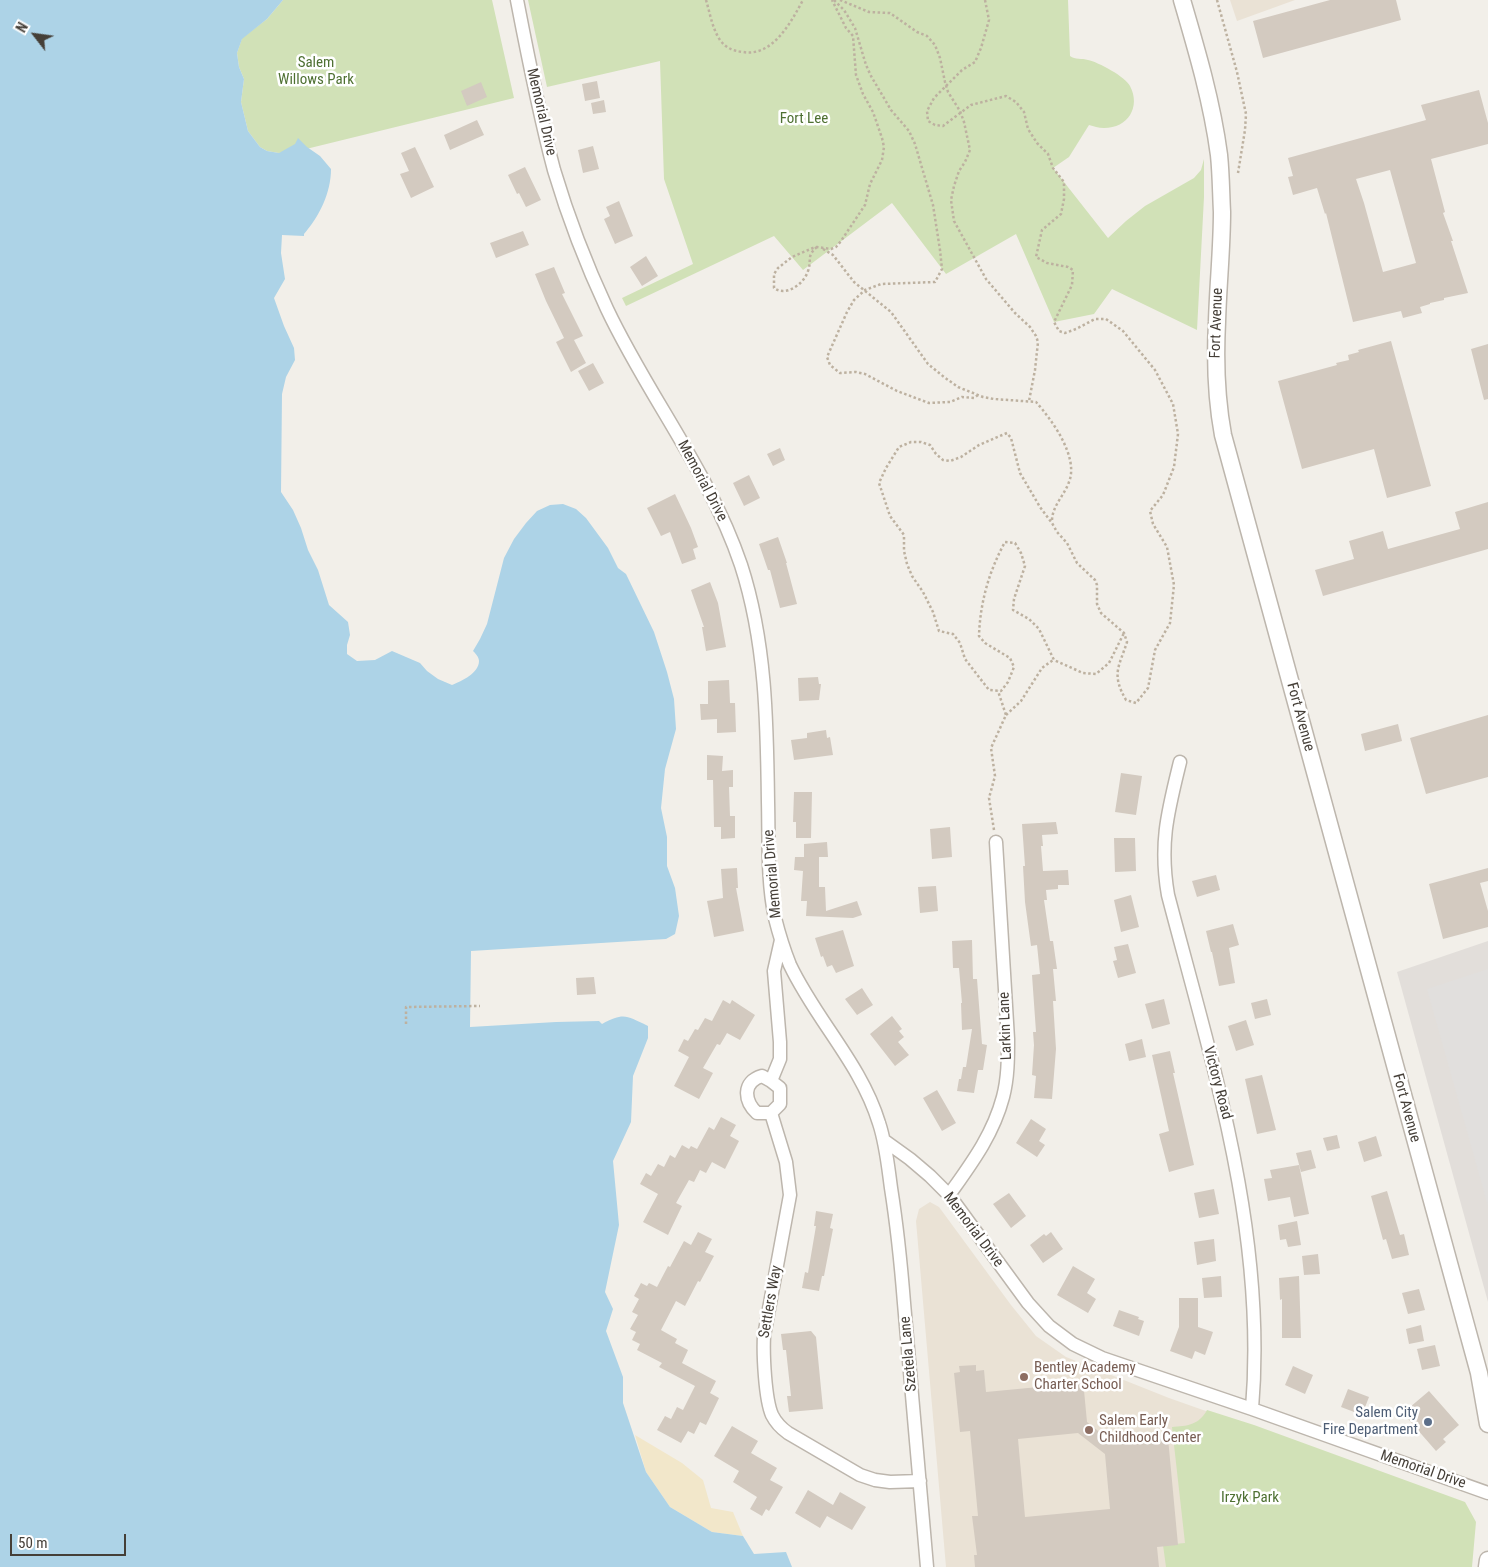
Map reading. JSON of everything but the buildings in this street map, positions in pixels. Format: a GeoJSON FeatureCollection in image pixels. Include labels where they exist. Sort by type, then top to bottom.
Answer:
{"type":"FeatureCollection","features":[{"type":"Feature","properties":{"kind":"street","name":"Memorial Drive"},"geometry":{"type":"LineString","coordinates":[[517,0],[546,139],[581,248],[623,340],[683,443],[718,507],[732,538],[747,585],[762,663],[766,702],[771,888],[774,914],[791,966],[859,1076],[871,1099],[885,1141],[910,1159],[949,1195],[1028,1304],[1049,1326],[1073,1344],[1102,1358],[1488,1493]]}},
{"type":"Feature","properties":{"kind":"street","name":"Fort Avenue"},"geometry":{"type":"LineString","coordinates":[[1182,0],[1207,92],[1219,154],[1222,231],[1216,360],[1218,404],[1223,435],[1479,1373],[1488,1424]]}},
{"type":"Feature","properties":{"kind":"street","name":"Victory Road"},"geometry":{"type":"LineString","coordinates":[[1180,762],[1164,832],[1164,873],[1228,1128],[1238,1176],[1254,1314],[1255,1357],[1252,1409]]}},
{"type":"Feature","properties":{"kind":"street","name":"Larkin Lane"},"geometry":{"type":"LineString","coordinates":[[949,1195],[986,1142],[996,1121],[1008,1069],[1008,1040],[996,842]]}},
{"type":"Feature","properties":{"kind":"street"},"geometry":{"type":"LineString","coordinates":[[771,1081],[780,1059],[774,971],[781,940]]}},
{"type":"Feature","properties":{"kind":"street"},"geometry":{"type":"LineString","coordinates":[[762,1076],[771,1081],[780,1088],[780,1104],[771,1113],[757,1113],[746,1098],[748,1088],[754,1078],[762,1076]]}},
{"type":"Feature","properties":{"kind":"street","name":"Settlers Way"},"geometry":{"type":"LineString","coordinates":[[771,1113],[786,1162],[790,1195],[764,1336],[768,1401],[772,1414],[778,1424],[788,1433],[860,1475],[890,1482],[920,1481]]}},
{"type":"Feature","properties":{"kind":"street","name":"Szetela Lane"},"geometry":{"type":"LineString","coordinates":[[885,1141],[898,1239],[927,1567]]}},
{"type":"Feature","properties":{"kind":"street"},"geometry":{"type":"LineString","coordinates":[[1487,1567],[1488,1560]]}},
{"type":"Feature","properties":{"kind":"path"},"geometry":{"type":"LineString","coordinates":[[706,0],[714,29],[721,41],[732,51],[749,53],[763,50],[772,43],[785,30],[803,0]]}},
{"type":"Feature","properties":{"kind":"path"},"geometry":{"type":"LineString","coordinates":[[818,247],[810,255],[808,272],[801,282],[787,292],[779,292],[774,288],[774,274],[778,268],[792,257],[818,247],[831,249],[836,247],[865,205],[870,184],[879,168],[884,147],[873,112],[863,94],[856,75],[853,36],[846,28],[833,0]]}},
{"type":"Feature","properties":{"kind":"path"},"geometry":{"type":"LineString","coordinates":[[833,0],[844,10],[855,28],[871,76],[891,110],[910,131],[933,205],[942,269],[935,282],[881,284],[865,290],[854,300],[847,312],[827,357],[830,366],[840,373],[856,372],[865,374],[897,391],[929,403],[942,403],[962,397],[974,398],[978,395]]}},
{"type":"Feature","properties":{"kind":"path"},"geometry":{"type":"LineString","coordinates":[[840,0],[869,12],[890,13],[917,32],[927,36],[935,45],[946,86],[961,113],[970,150],[959,171],[954,186],[951,200],[954,221],[986,279],[1036,336],[1038,342],[1035,370],[1029,401]]}},
{"type":"Feature","properties":{"kind":"path"},"geometry":{"type":"LineString","coordinates":[[985,0],[989,20],[975,62],[962,70],[934,98],[927,111],[928,121],[934,125],[943,126],[971,105],[1006,96],[1016,102],[1024,112],[1028,129],[1037,143],[1048,154],[1053,168],[1064,182],[1064,199],[1061,214],[1042,230],[1036,257],[1047,264],[1068,267],[1073,270],[1072,285],[1054,322],[1059,331],[1065,333],[1096,319],[1106,319],[1123,331],[1156,370],[1172,404],[1178,434],[1174,468],[1163,495],[1150,511],[1153,524],[1167,547],[1174,585],[1173,602],[1170,623],[1155,650],[1148,688],[1136,703],[1126,700],[1118,682],[1117,668],[1127,642],[1124,634],[1101,613],[1097,604],[1097,585],[1095,580],[1077,563],[1067,543],[1040,508],[1020,473],[1007,433],[979,445],[961,458],[950,461],[943,460],[930,446],[920,442],[911,442],[899,446],[879,483],[890,516],[904,535],[904,552],[907,564],[933,612],[940,631],[953,634],[960,644],[965,658],[989,690],[1001,691],[1008,682],[1014,667],[1010,658],[979,636],[982,601],[992,569],[1005,542],[1015,543],[1021,553],[1024,566],[1014,599],[1013,610],[1029,619],[1039,629],[1054,660],[1083,673],[1096,674],[1109,663],[1124,634]]}},
{"type":"Feature","properties":{"kind":"path"},"geometry":{"type":"LineString","coordinates":[[1217,0],[1237,72],[1246,114],[1237,181]]}},
{"type":"Feature","properties":{"kind":"path"},"geometry":{"type":"LineString","coordinates":[[818,247],[833,254],[854,282],[891,312],[928,364],[958,387],[994,399],[1036,402],[1048,415],[1068,452],[1072,473],[1069,483],[1052,513],[1052,523]]}},
{"type":"Feature","properties":{"kind":"path"},"geometry":{"type":"LineString","coordinates":[[996,842],[988,798],[995,776],[990,748],[1006,715],[1021,701],[1042,668],[1054,660]]}},
{"type":"Feature","properties":{"kind":"path"},"geometry":{"type":"LineString","coordinates":[[998,691],[1006,715]]}},
{"type":"Feature","properties":{"kind":"path"},"geometry":{"type":"LineString","coordinates":[[406,1024],[406,1007],[480,1006]]}},
{"type":"Feature","properties":{"kind":"shaded area"},"geometry":{"type":"Polygon","coordinates":[[[1230,0],[1295,0],[1237,21],[1230,0]]]}},
{"type":"Feature","properties":{"kind":"shaded area"},"geometry":{"type":"Polygon","coordinates":[[[1488,941],[1488,1302],[1397,972],[1488,941]]]}},
{"type":"Feature","properties":{"kind":"shaded area"},"geometry":{"type":"Polygon","coordinates":[[[1488,969],[1488,1206],[1427,989],[1488,969]]]}},
{"type":"Feature","properties":{"kind":"shaded area","name":"Bentley Academy Charter School"},"geometry":{"type":"Polygon","coordinates":[[[930,1202],[939,1207],[1036,1336],[1066,1357],[1169,1398],[1444,1495],[1471,1567],[946,1567],[916,1221],[919,1209],[930,1202]]]}},
{"type":"Feature","properties":{"kind":"green space","name":"Salem Willows Park"},"geometry":{"type":"Polygon","coordinates":[[[283,0],[492,0],[514,98],[302,150],[279,153],[267,151],[260,147],[248,131],[241,102],[244,79],[239,67],[237,53],[242,38],[267,19],[283,0]]]}},
{"type":"Feature","properties":{"kind":"green space","name":"Fort Lee"},"geometry":{"type":"Polygon","coordinates":[[[528,0],[1068,0],[1070,56],[1093,61],[1118,74],[1130,86],[1134,101],[1130,115],[1120,124],[1104,128],[1089,125],[1069,157],[1053,168],[1108,238],[1145,206],[1194,178],[1201,170],[1204,159],[1204,197],[1197,330],[1112,289],[1094,314],[1054,322],[1016,234],[946,274],[892,203],[803,270],[774,236],[626,306],[622,298],[693,264],[664,179],[660,61],[547,87],[528,0]]]}},
{"type":"Feature","properties":{"kind":"green space","name":"Irzyk Park"},"geometry":{"type":"Polygon","coordinates":[[[1207,1410],[1254,1425],[1465,1502],[1476,1522],[1472,1567],[1166,1567],[1163,1545],[1185,1543],[1172,1427],[1196,1422],[1207,1410]]]}},
{"type":"Feature","properties":{"kind":"sand"},"geometry":{"type":"Polygon","coordinates":[[[635,1435],[682,1463],[703,1480],[711,1508],[733,1512],[743,1536],[712,1532],[670,1507],[646,1472],[635,1435]]]}},
{"type":"Feature","properties":{"kind":"water"},"geometry":{"type":"Polygon","coordinates":[[[0,0],[283,0],[267,19],[242,39],[237,53],[239,67],[244,79],[241,102],[248,131],[260,147],[267,151],[279,153],[295,144],[298,138],[320,156],[331,169],[329,187],[323,204],[304,236],[282,235],[281,253],[285,279],[274,298],[294,348],[295,360],[286,377],[282,394],[281,492],[293,510],[301,528],[308,550],[318,570],[329,605],[348,622],[350,635],[347,654],[357,661],[375,660],[392,651],[420,663],[438,679],[452,685],[469,676],[478,665],[477,655],[473,651],[487,624],[504,558],[514,539],[526,523],[537,511],[550,505],[563,504],[576,509],[586,518],[608,548],[618,568],[626,574],[654,632],[674,699],[676,729],[665,769],[661,808],[667,837],[667,866],[675,888],[679,916],[675,934],[666,939],[471,951],[470,1027],[599,1021],[602,1024],[621,1017],[630,1018],[648,1026],[648,1038],[633,1076],[631,1122],[613,1161],[619,1225],[605,1292],[613,1309],[606,1331],[623,1377],[623,1403],[646,1472],[670,1507],[712,1532],[743,1536],[754,1554],[786,1552],[792,1567],[0,1567],[0,0]]]}},
{"type":"Feature","properties":{"kind":"place","name":"Bentley Academy Charter School"},"geometry":{"type":"Point","coordinates":[1024,1377]}},
{"type":"Feature","properties":{"kind":"place","name":"Salem City Fire Department"},"geometry":{"type":"Point","coordinates":[1428,1422]}},
{"type":"Feature","properties":{"kind":"place","name":"Salem Early Childhood Center"},"geometry":{"type":"Point","coordinates":[1089,1430]}}]}
